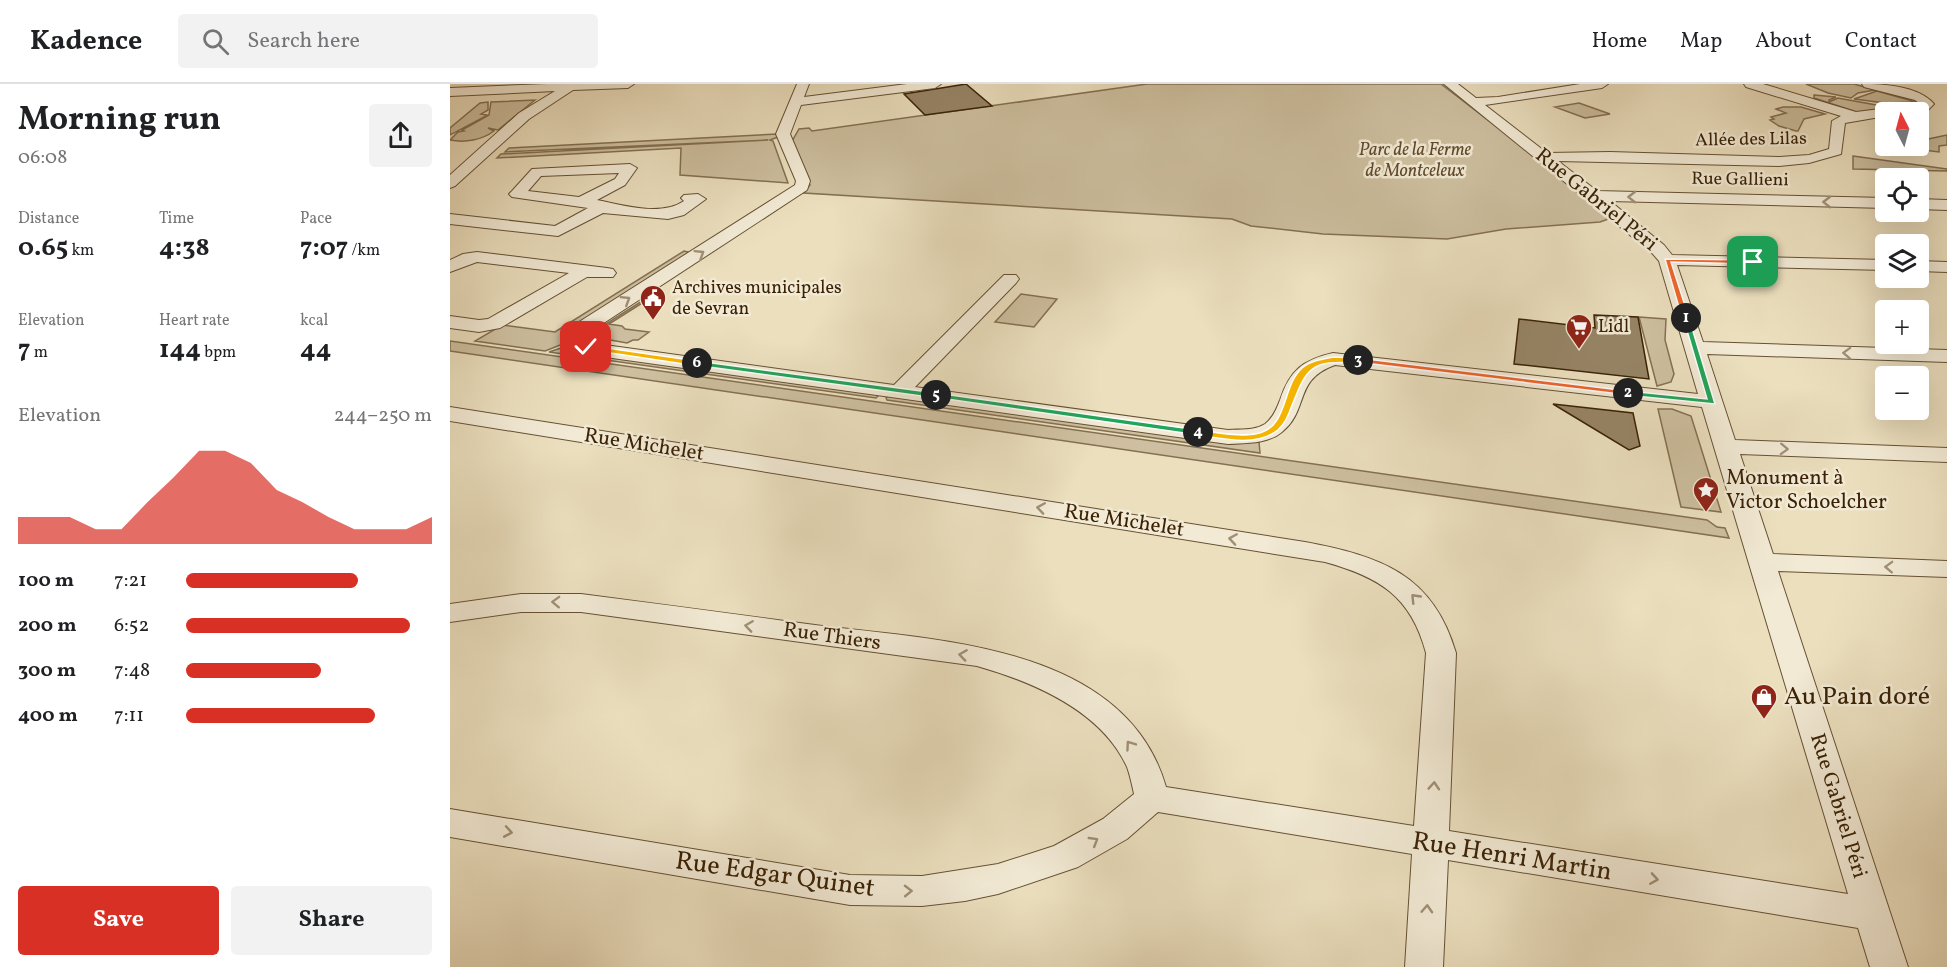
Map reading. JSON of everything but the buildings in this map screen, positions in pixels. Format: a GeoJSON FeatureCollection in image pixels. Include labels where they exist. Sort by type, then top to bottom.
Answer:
{"type":"FeatureCollection","features":[{"type":"Feature","properties":{"kind":"street"},"geometry":{"type":"LineString","coordinates":[[450,92],[628,84]]}},
{"type":"Feature","properties":{"kind":"street"},"geometry":{"type":"LineString","coordinates":[[599,85],[643,84]]}},
{"type":"Feature","properties":{"kind":"street"},"geometry":{"type":"LineString","coordinates":[[803,84],[783,134],[803,181],[802,188],[585,326],[577,334],[578,341],[586,347],[605,351],[1242,437],[1257,436],[1278,426],[1305,369],[1320,361],[1333,359],[1712,402]]}},
{"type":"Feature","properties":{"kind":"street"},"geometry":{"type":"LineString","coordinates":[[796,102],[935,84]]}},
{"type":"Feature","properties":{"kind":"street","name":"Rue Gabriel Péri"},"geometry":{"type":"LineString","coordinates":[[1450,84],[1545,157],[1658,249],[1667,260],[1889,967]]}},
{"type":"Feature","properties":{"kind":"street"},"geometry":{"type":"LineString","coordinates":[[1475,102],[1498,101],[1602,84]]}},
{"type":"Feature","properties":{"kind":"street","name":"Allée des Lilas"},"geometry":{"type":"LineString","coordinates":[[1750,84],[1855,116]]}},
{"type":"Feature","properties":{"kind":"street"},"geometry":{"type":"LineString","coordinates":[[1855,116],[1878,115],[1924,107],[1928,104],[1919,97],[1868,84]]}},
{"type":"Feature","properties":{"kind":"street"},"geometry":{"type":"LineString","coordinates":[[450,183],[524,116],[570,87]]}},
{"type":"Feature","properties":{"kind":"street","name":"Allée des Lilas"},"geometry":{"type":"LineString","coordinates":[[1545,157],[1593,155],[1790,161],[1829,155],[1836,151],[1839,121],[1855,116]]}},
{"type":"Feature","properties":{"kind":"street"},"geometry":{"type":"LineString","coordinates":[[1748,145],[1790,161]]}},
{"type":"Feature","properties":{"kind":"street"},"geometry":{"type":"LineString","coordinates":[[581,202],[621,182],[630,168],[537,172],[518,194],[600,205],[600,208]]}},
{"type":"Feature","properties":{"kind":"street","name":"Rue Gallieni"},"geometry":{"type":"LineString","coordinates":[[1593,196],[1875,203]]}},
{"type":"Feature","properties":{"kind":"street"},"geometry":{"type":"LineString","coordinates":[[500,260],[600,208],[668,214],[678,212],[698,199]]}},
{"type":"Feature","properties":{"kind":"street"},"geometry":{"type":"LineString","coordinates":[[1929,204],[1947,204]]}},
{"type":"Feature","properties":{"kind":"street"},"geometry":{"type":"LineString","coordinates":[[451,218],[558,231]]}},
{"type":"Feature","properties":{"kind":"street"},"geometry":{"type":"LineString","coordinates":[[450,267],[473,258],[607,273]]}},
{"type":"Feature","properties":{"kind":"street"},"geometry":{"type":"LineString","coordinates":[[1667,260],[1875,265]]}},
{"type":"Feature","properties":{"kind":"street"},"geometry":{"type":"LineString","coordinates":[[1929,266],[1947,267]]}},
{"type":"Feature","properties":{"kind":"street"},"geometry":{"type":"LineString","coordinates":[[450,322],[479,326],[493,324],[584,272]]}},
{"type":"Feature","properties":{"kind":"street"},"geometry":{"type":"LineString","coordinates":[[901,390],[1010,279]]}},
{"type":"Feature","properties":{"kind":"street"},"geometry":{"type":"LineString","coordinates":[[1695,348],[1947,356]]}},
{"type":"Feature","properties":{"kind":"street","name":"Rue Michelet"},"geometry":{"type":"LineString","coordinates":[[450,414],[1305,550],[1356,562],[1380,573],[1410,592],[1422,605],[1438,637],[1441,666],[1424,967]]}},
{"type":"Feature","properties":{"kind":"street"},"geometry":{"type":"LineString","coordinates":[[1725,447],[1947,455]]}},
{"type":"Feature","properties":{"kind":"street"},"geometry":{"type":"LineString","coordinates":[[1762,562],[1947,569]]}},
{"type":"Feature","properties":{"kind":"street","name":"Rue Thiers"},"geometry":{"type":"LineString","coordinates":[[450,613],[521,603],[581,603],[977,656],[1051,680],[1092,705],[1130,744],[1150,785],[1152,798]]}},
{"type":"Feature","properties":{"kind":"street","name":"Rue Henri Martin"},"geometry":{"type":"LineString","coordinates":[[1152,798],[1872,914]]}},
{"type":"Feature","properties":{"kind":"street","name":"Rue Edgar Quinet"},"geometry":{"type":"LineString","coordinates":[[450,823],[850,890],[922,891],[998,879],[1065,857],[1114,829],[1152,798]]}},
{"type":"Feature","properties":{"kind":"green space","name":"Parc de la Ferme de Montceleux"},"geometry":{"type":"Polygon","coordinates":[[[1147,84],[1441,84],[1614,217],[1600,222],[1506,229],[1447,239],[1323,234],[1251,226],[1232,219],[804,193],[810,185],[791,143],[799,129],[809,128],[812,131],[1147,84]]]}},
{"type":"Feature","properties":{"kind":"green space"},"geometry":{"type":"Polygon","coordinates":[[[1806,84],[1854,84],[1875,90],[1858,93],[1851,98],[1828,93],[1806,84]]]}},
{"type":"Feature","properties":{"kind":"green space"},"geometry":{"type":"Polygon","coordinates":[[[1877,91],[1916,102],[1877,102],[1854,99],[1877,91]]]}},
{"type":"Feature","properties":{"kind":"green space"},"geometry":{"type":"Polygon","coordinates":[[[1814,95],[1836,97],[1829,102],[1838,98],[1875,105],[1875,113],[1852,113],[1854,111],[1814,98],[1814,95]]]}},
{"type":"Feature","properties":{"kind":"green space"},"geometry":{"type":"Polygon","coordinates":[[[535,100],[498,130],[488,128],[494,131],[484,137],[467,141],[450,140],[458,132],[464,131],[462,130],[489,115],[491,102],[535,100]]]}},
{"type":"Feature","properties":{"kind":"green space"},"geometry":{"type":"Polygon","coordinates":[[[488,102],[488,110],[481,114],[486,116],[450,135],[450,128],[480,103],[488,102]]]}},
{"type":"Feature","properties":{"kind":"green space"},"geometry":{"type":"Polygon","coordinates":[[[1579,103],[1610,114],[1585,118],[1555,107],[1579,103]]]}},
{"type":"Feature","properties":{"kind":"green space"},"geometry":{"type":"Polygon","coordinates":[[[1801,107],[1825,114],[1804,119],[1796,131],[1779,126],[1770,120],[1774,119],[1771,117],[1786,113],[1776,109],[1801,107]]]}},
{"type":"Feature","properties":{"kind":"green space"},"geometry":{"type":"Polygon","coordinates":[[[777,134],[778,137],[770,140],[773,141],[788,183],[680,175],[681,148],[497,158],[501,154],[768,140],[505,152],[509,148],[777,134]]]}},
{"type":"Feature","properties":{"kind":"green space"},"geometry":{"type":"Polygon","coordinates":[[[1947,135],[1947,145],[1939,146],[1939,152],[1929,151],[1929,139],[1947,135]]]}},
{"type":"Feature","properties":{"kind":"green space"},"geometry":{"type":"Polygon","coordinates":[[[1853,156],[1947,169],[1947,171],[1929,171],[1929,168],[1853,169],[1853,156]]]}},
{"type":"Feature","properties":{"kind":"green space"},"geometry":{"type":"Polygon","coordinates":[[[684,251],[692,253],[569,335],[568,342],[545,351],[475,341],[502,325],[555,332],[684,251]]]}},
{"type":"Feature","properties":{"kind":"green space"},"geometry":{"type":"Polygon","coordinates":[[[656,292],[658,293],[609,324],[649,332],[638,340],[627,343],[599,338],[597,333],[601,327],[656,292]]]}},
{"type":"Feature","properties":{"kind":"green space"},"geometry":{"type":"Polygon","coordinates":[[[1021,294],[1057,299],[1034,327],[995,322],[1021,294]]]}},
{"type":"Feature","properties":{"kind":"green space"},"geometry":{"type":"Polygon","coordinates":[[[1639,317],[1666,319],[1665,340],[1674,374],[1671,382],[1657,386],[1639,317]]]}},
{"type":"Feature","properties":{"kind":"green space"},"geometry":{"type":"Polygon","coordinates":[[[450,341],[1707,520],[1717,527],[1725,528],[1729,538],[450,351],[450,341]]]}},
{"type":"Feature","properties":{"kind":"green space"},"geometry":{"type":"Polygon","coordinates":[[[570,345],[578,349],[880,394],[876,398],[549,352],[570,345]]]}},
{"type":"Feature","properties":{"kind":"green space"},"geometry":{"type":"Polygon","coordinates":[[[890,395],[1230,443],[1259,442],[1260,453],[887,400],[886,398],[890,395]]]}},
{"type":"Feature","properties":{"kind":"green space"},"geometry":{"type":"Polygon","coordinates":[[[1658,409],[1672,409],[1691,416],[1721,512],[1681,507],[1658,409]]]}},
{"type":"Feature","properties":{"kind":"place","name":"Archives municipales de Sevran"},"geometry":{"type":"Point","coordinates":[653,321]}},
{"type":"Feature","properties":{"kind":"place","name":"Lidl"},"geometry":{"type":"Point","coordinates":[1579,350]}},
{"type":"Feature","properties":{"kind":"place","name":"Monument à Victor Schoelcher"},"geometry":{"type":"Point","coordinates":[1706,513]}},
{"type":"Feature","properties":{"kind":"place","name":"Au Pain doré"},"geometry":{"type":"Point","coordinates":[1764,720]}},
{"type":"Feature","properties":{"kind":"route"},"geometry":{"type":"LineString","coordinates":[[586,347],[1091,418],[1228,436],[1257,436],[1270,432],[1278,426],[1300,375],[1305,369],[1311,364],[1333,359],[1712,402],[1667,260],[1753,262]]}}]}
